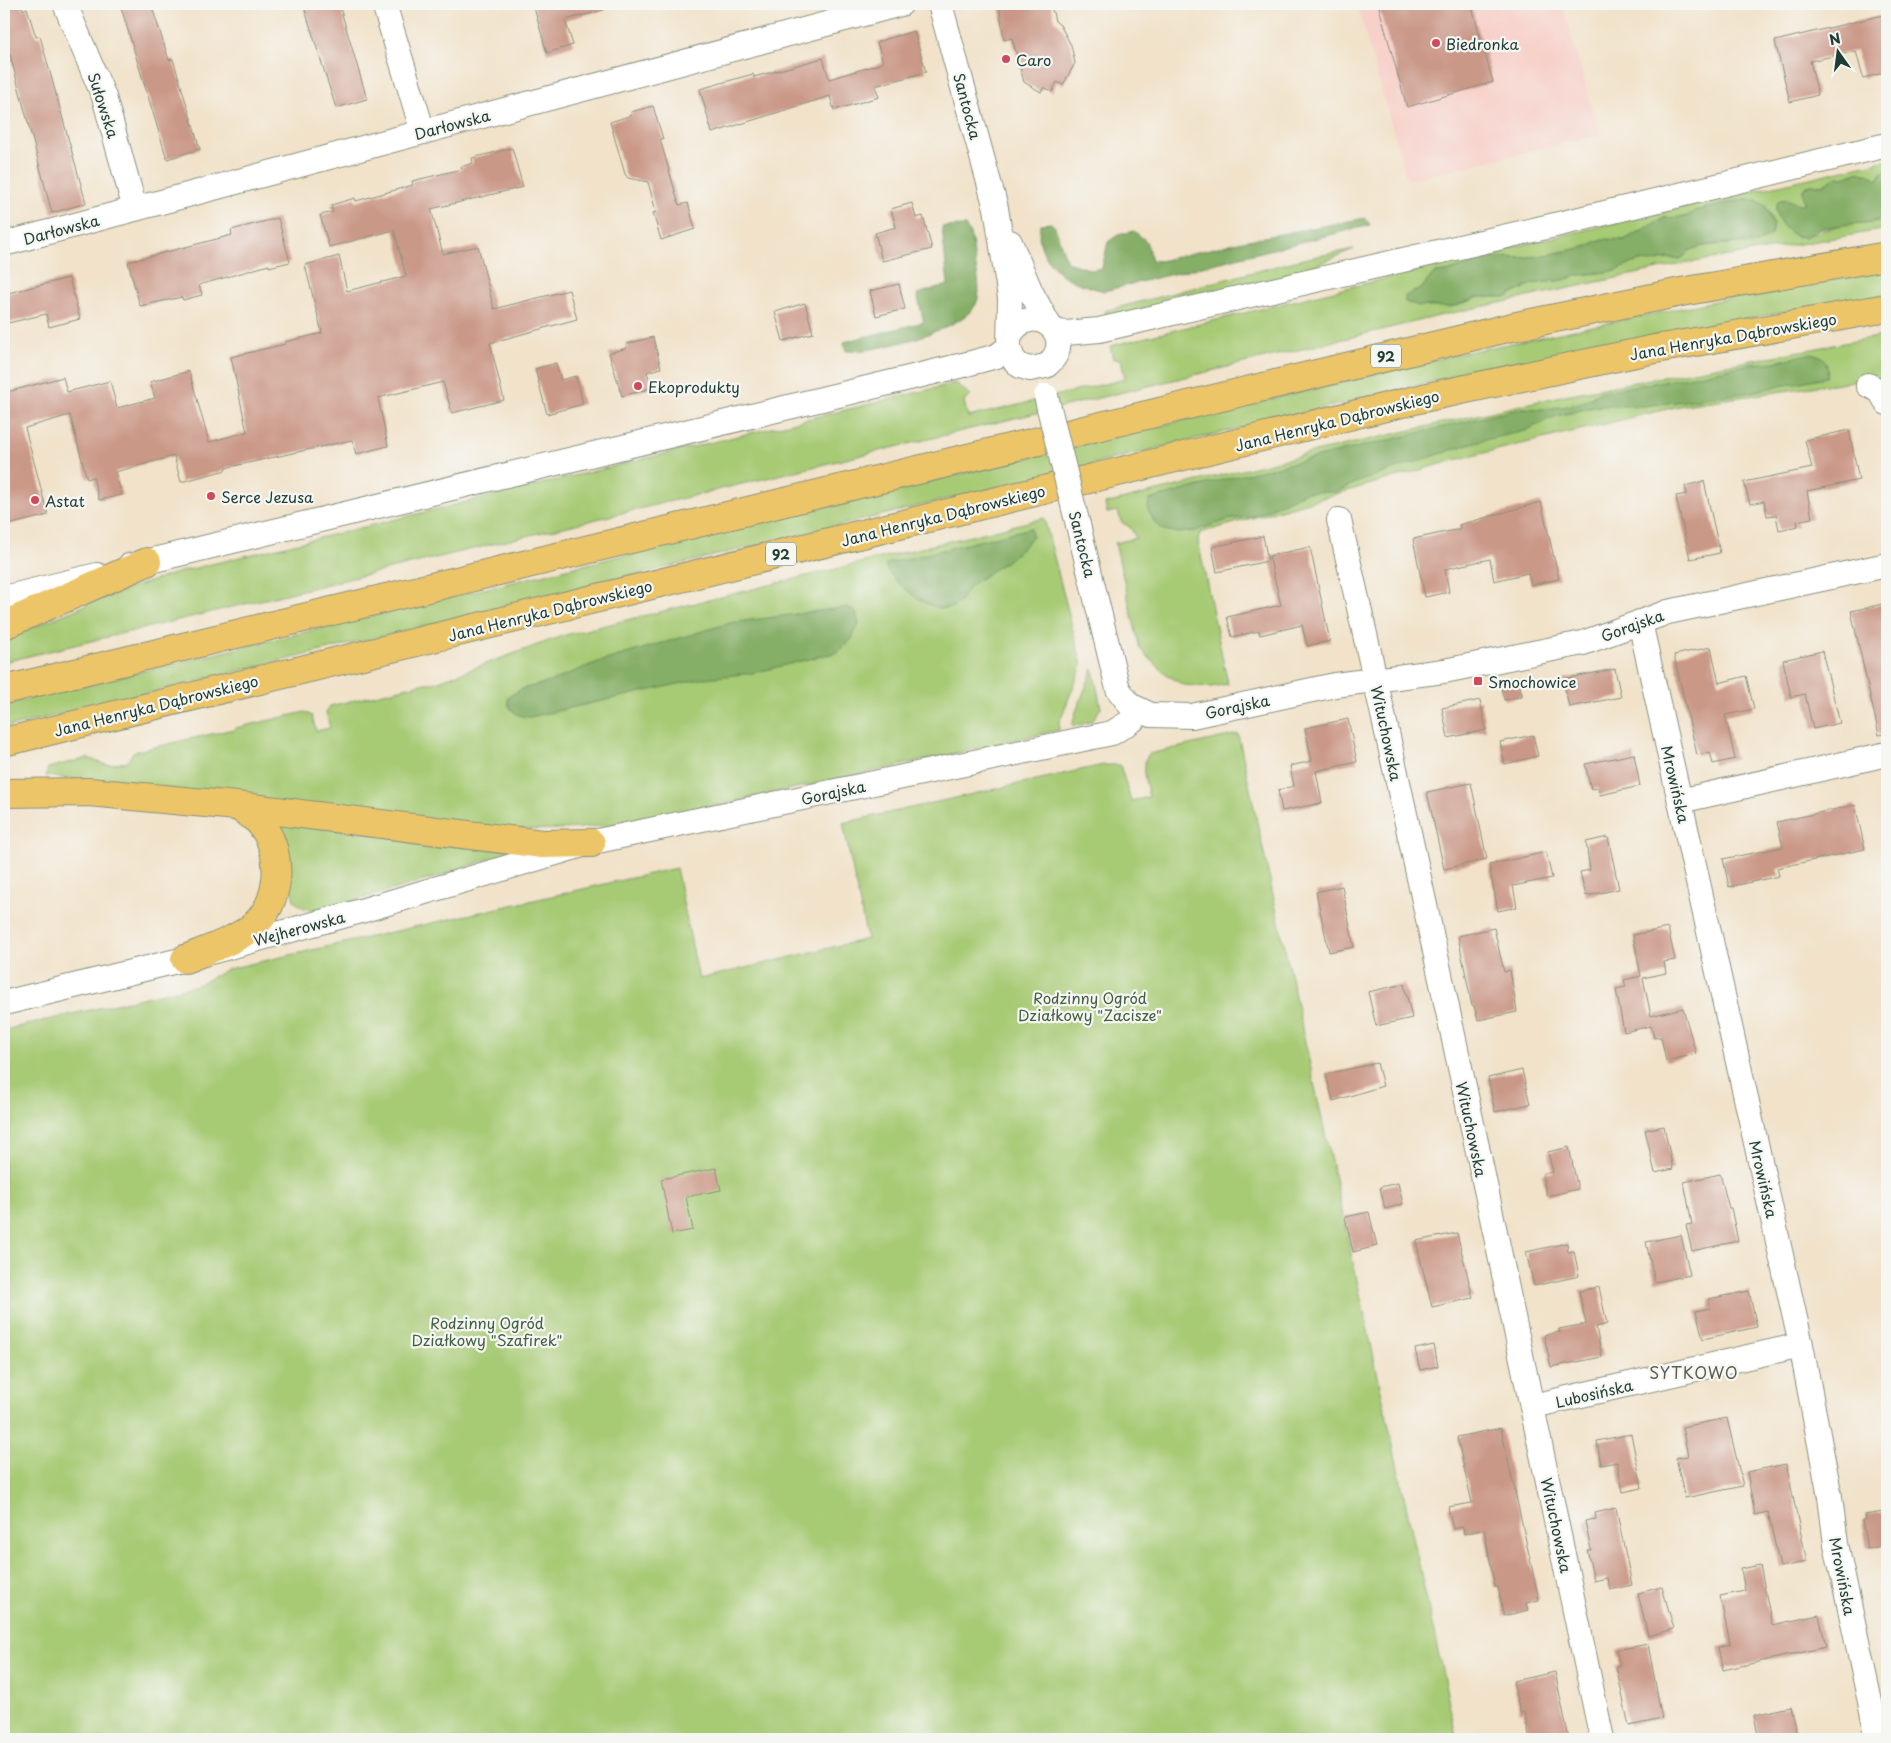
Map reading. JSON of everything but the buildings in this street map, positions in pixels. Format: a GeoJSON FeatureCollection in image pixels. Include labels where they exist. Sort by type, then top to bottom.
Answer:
{"type":"FeatureCollection","features":[{"type":"Feature","properties":{"kind":"main road","name":"92"},"geometry":{"type":"LineString","coordinates":[[4,690],[1512,327],[1691,291],[1887,256]]}},
{"type":"Feature","properties":{"kind":"main road","name":"Jana Henryka Dąbrowskiego"},"geometry":{"type":"LineString","coordinates":[[4,742],[1433,396],[1578,364],[1887,308]]}},
{"type":"Feature","properties":{"kind":"main road"},"geometry":{"type":"LineString","coordinates":[[4,625],[148,562]]}},
{"type":"Feature","properties":{"kind":"main road"},"geometry":{"type":"LineString","coordinates":[[4,793],[89,792],[236,806],[542,844],[591,843]]}},
{"type":"Feature","properties":{"kind":"main road"},"geometry":{"type":"LineString","coordinates":[[185,959],[221,944],[251,928],[265,910],[274,891],[277,868],[268,834],[254,816],[236,806]]}},
{"type":"Feature","properties":{"kind":"street","name":"Sułowska"},"geometry":{"type":"LineString","coordinates":[[65,4],[104,97],[135,209]]}},
{"type":"Feature","properties":{"kind":"street"},"geometry":{"type":"LineString","coordinates":[[384,4],[423,132]]}},
{"type":"Feature","properties":{"kind":"street","name":"Darłowska"},"geometry":{"type":"LineString","coordinates":[[4,244],[901,4]]}},
{"type":"Feature","properties":{"kind":"street","name":"Santocka"},"geometry":{"type":"LineString","coordinates":[[940,4],[996,208],[1010,298],[1009,341]]}},
{"type":"Feature","properties":{"kind":"street"},"geometry":{"type":"LineString","coordinates":[[4,598],[997,356],[1020,323],[1027,320],[1035,319],[1066,333],[1098,330],[1555,225],[1887,145]]}},
{"type":"Feature","properties":{"kind":"street","name":"Santocka"},"geometry":{"type":"LineString","coordinates":[[996,208],[1031,292],[1052,328]]}},
{"type":"Feature","properties":{"kind":"street"},"geometry":{"type":"LineString","coordinates":[[1009,341],[1013,359],[1020,366],[1039,369],[1051,362],[1058,351],[1058,337],[1052,328]]}},
{"type":"Feature","properties":{"kind":"street","name":"Santocka"},"geometry":{"type":"LineString","coordinates":[[1039,369],[1118,689],[1130,705],[1140,711]]}},
{"type":"Feature","properties":{"kind":"street"},"geometry":{"type":"LineString","coordinates":[[1868,385],[1880,391],[1887,403]]}},
{"type":"Feature","properties":{"kind":"street","name":"Wituchowska"},"geometry":{"type":"LineString","coordinates":[[1339,520],[1532,1406],[1602,1739]]}},
{"type":"Feature","properties":{"kind":"street","name":"Gorajska"},"geometry":{"type":"LineString","coordinates":[[591,843],[1112,733],[1133,720],[1140,711],[1165,717],[1192,716],[1335,685],[1444,671],[1583,643],[1668,612],[1887,565]]}},
{"type":"Feature","properties":{"kind":"street","name":"Mrowińska"},"geometry":{"type":"LineString","coordinates":[[1640,622],[1801,1345],[1830,1497],[1836,1544],[1878,1739]]}},
{"type":"Feature","properties":{"kind":"street"},"geometry":{"type":"LineString","coordinates":[[1680,801],[1887,754]]}},
{"type":"Feature","properties":{"kind":"street","name":"Wejherowska"},"geometry":{"type":"LineString","coordinates":[[4,1003],[185,959],[354,913],[591,843]]}},
{"type":"Feature","properties":{"kind":"street","name":"Lubosińska"},"geometry":{"type":"LineString","coordinates":[[1532,1406],[1801,1345]]}},
{"type":"Feature","properties":{"kind":"shaded area"},"geometry":{"type":"Polygon","coordinates":[[[1357,4],[1562,4],[1600,135],[1407,180],[1357,4]]]}},
{"type":"Feature","properties":{"kind":"green space"},"geometry":{"type":"Polygon","coordinates":[[[1887,160],[1887,170],[1878,180],[1870,174],[1854,173],[1844,177],[1838,176],[1821,185],[1811,184],[1803,189],[1804,204],[1801,205],[1782,199],[1775,209],[1783,225],[1789,232],[1797,236],[1844,225],[1875,222],[1887,217],[1887,229],[1682,264],[1443,315],[4,662],[4,639],[115,593],[183,571],[956,383],[971,396],[964,401],[968,417],[1125,379],[1121,359],[1113,359],[1110,346],[1542,240],[1887,160]],[[1746,199],[1694,211],[1684,217],[1664,218],[1624,240],[1602,239],[1585,247],[1546,255],[1522,258],[1491,257],[1447,272],[1434,273],[1421,289],[1411,293],[1427,307],[1457,306],[1479,297],[1507,297],[1532,284],[1563,280],[1579,275],[1615,271],[1638,261],[1675,259],[1685,256],[1693,248],[1743,243],[1770,236],[1772,229],[1771,217],[1764,207],[1753,200],[1746,199]]]}},
{"type":"Feature","properties":{"kind":"green space"},"geometry":{"type":"Polygon","coordinates":[[[1887,170],[1887,217],[1885,219],[1826,228],[1803,237],[1792,234],[1782,225],[1779,219],[1776,208],[1778,202],[1786,199],[1804,204],[1803,189],[1811,184],[1822,185],[1838,176],[1844,177],[1860,172],[1870,174],[1878,180],[1882,172],[1887,170]]]}},
{"type":"Feature","properties":{"kind":"green space"},"geometry":{"type":"Polygon","coordinates":[[[1746,199],[1756,200],[1766,206],[1773,225],[1770,236],[1756,244],[1733,243],[1702,246],[1688,251],[1681,259],[1669,258],[1652,262],[1638,261],[1615,271],[1579,275],[1563,280],[1532,284],[1507,297],[1479,297],[1451,307],[1419,306],[1405,302],[1405,296],[1421,289],[1434,273],[1447,272],[1491,257],[1522,258],[1546,255],[1585,247],[1602,239],[1624,240],[1664,218],[1684,217],[1694,211],[1746,199]]]}},
{"type":"Feature","properties":{"kind":"green space"},"geometry":{"type":"Polygon","coordinates":[[[1365,218],[1370,225],[1104,291],[1064,276],[1046,257],[1039,237],[1041,224],[1051,223],[1055,227],[1067,262],[1092,270],[1102,268],[1108,242],[1118,235],[1134,231],[1146,241],[1152,260],[1160,261],[1243,241],[1365,218]]]}},
{"type":"Feature","properties":{"kind":"green space"},"geometry":{"type":"Polygon","coordinates":[[[965,226],[970,233],[979,289],[978,300],[968,314],[937,331],[917,338],[876,348],[846,351],[844,342],[924,322],[917,294],[948,285],[942,227],[965,226]]]}},
{"type":"Feature","properties":{"kind":"green space"},"geometry":{"type":"Polygon","coordinates":[[[1354,249],[1290,276],[1107,321],[1105,311],[1303,259],[1354,249]]]}},
{"type":"Feature","properties":{"kind":"green space"},"geometry":{"type":"Polygon","coordinates":[[[1887,271],[1887,294],[1666,333],[1439,380],[4,728],[4,705],[73,688],[1454,355],[1734,297],[1887,271]]]}},
{"type":"Feature","properties":{"kind":"green space"},"geometry":{"type":"Polygon","coordinates":[[[1887,335],[1887,391],[1865,381],[1854,381],[1684,405],[1455,460],[1200,533],[1198,541],[1228,684],[1211,687],[1183,685],[1166,674],[1140,649],[1115,543],[1136,538],[1130,527],[1121,522],[1118,511],[1107,513],[1105,504],[1315,452],[1565,395],[1887,335]]]}},
{"type":"Feature","properties":{"kind":"green space"},"geometry":{"type":"Polygon","coordinates":[[[1812,353],[1820,356],[1825,361],[1828,368],[1826,377],[1745,393],[1645,406],[1600,406],[1585,409],[1554,417],[1525,431],[1475,442],[1360,481],[1336,492],[1306,492],[1255,516],[1228,520],[1195,531],[1179,533],[1164,530],[1155,523],[1148,510],[1149,500],[1221,480],[1523,408],[1543,409],[1568,406],[1585,401],[1602,391],[1689,377],[1749,364],[1774,362],[1812,353]]]}},
{"type":"Feature","properties":{"kind":"green space"},"geometry":{"type":"Polygon","coordinates":[[[1044,518],[1082,665],[1059,723],[1059,730],[681,813],[613,824],[544,830],[510,829],[46,776],[48,768],[88,758],[106,765],[127,762],[133,752],[229,730],[233,731],[236,728],[305,712],[312,716],[316,731],[330,728],[326,712],[330,706],[425,683],[433,683],[565,635],[1044,518]]]}},
{"type":"Feature","properties":{"kind":"green space"},"geometry":{"type":"Polygon","coordinates":[[[1031,528],[1032,537],[1020,550],[972,584],[959,603],[948,608],[938,608],[917,598],[898,583],[886,568],[886,564],[1031,528]]]}},
{"type":"Feature","properties":{"kind":"green space"},"geometry":{"type":"Polygon","coordinates":[[[848,607],[856,613],[859,624],[852,639],[838,652],[753,673],[705,678],[530,717],[521,716],[509,706],[508,697],[522,689],[549,682],[595,663],[730,623],[848,607]]]}},
{"type":"Feature","properties":{"kind":"green space"},"geometry":{"type":"Polygon","coordinates":[[[1093,669],[1101,708],[1092,721],[1072,727],[1075,714],[1093,669]]]}},
{"type":"Feature","properties":{"kind":"green space","name":"Rodzinny Ogród Działkowy \"Szafirek\""},"geometry":{"type":"Polygon","coordinates":[[[1238,734],[1457,1739],[4,1739],[4,1030],[197,985],[228,969],[676,868],[699,979],[867,939],[843,823],[1103,765],[1120,765],[1131,801],[1149,797],[1144,764],[1149,754],[1238,734]]]}},
{"type":"Feature","properties":{"kind":"green space"},"geometry":{"type":"Polygon","coordinates":[[[274,823],[517,849],[444,875],[326,909],[313,909],[305,908],[294,900],[274,823]]]}},
{"type":"Feature","properties":{"kind":"place","name":"Biedronka"},"geometry":{"type":"Point","coordinates":[1436,43]}},
{"type":"Feature","properties":{"kind":"place","name":"Caro"},"geometry":{"type":"Point","coordinates":[1006,59]}},
{"type":"Feature","properties":{"kind":"place","name":"Ekoprodukty"},"geometry":{"type":"Point","coordinates":[638,386]}},
{"type":"Feature","properties":{"kind":"place","name":"Serce Jezusa"},"geometry":{"type":"Point","coordinates":[211,496]}},
{"type":"Feature","properties":{"kind":"place","name":"Astat"},"geometry":{"type":"Point","coordinates":[35,500]}},
{"type":"Feature","properties":{"kind":"place","name":"Smochowice"},"geometry":{"type":"Point","coordinates":[1478,681]}},
{"type":"Feature","properties":{"kind":"district","name":"SYTKOWO"},"geometry":{"type":"Point","coordinates":[1694,1372]}},
{"type":"Feature","properties":{"kind":"park label","name":"Rodzinny Ogród Działkowy \"Zacisze\""},"geometry":{"type":"Point","coordinates":[1090,1006]}}]}
